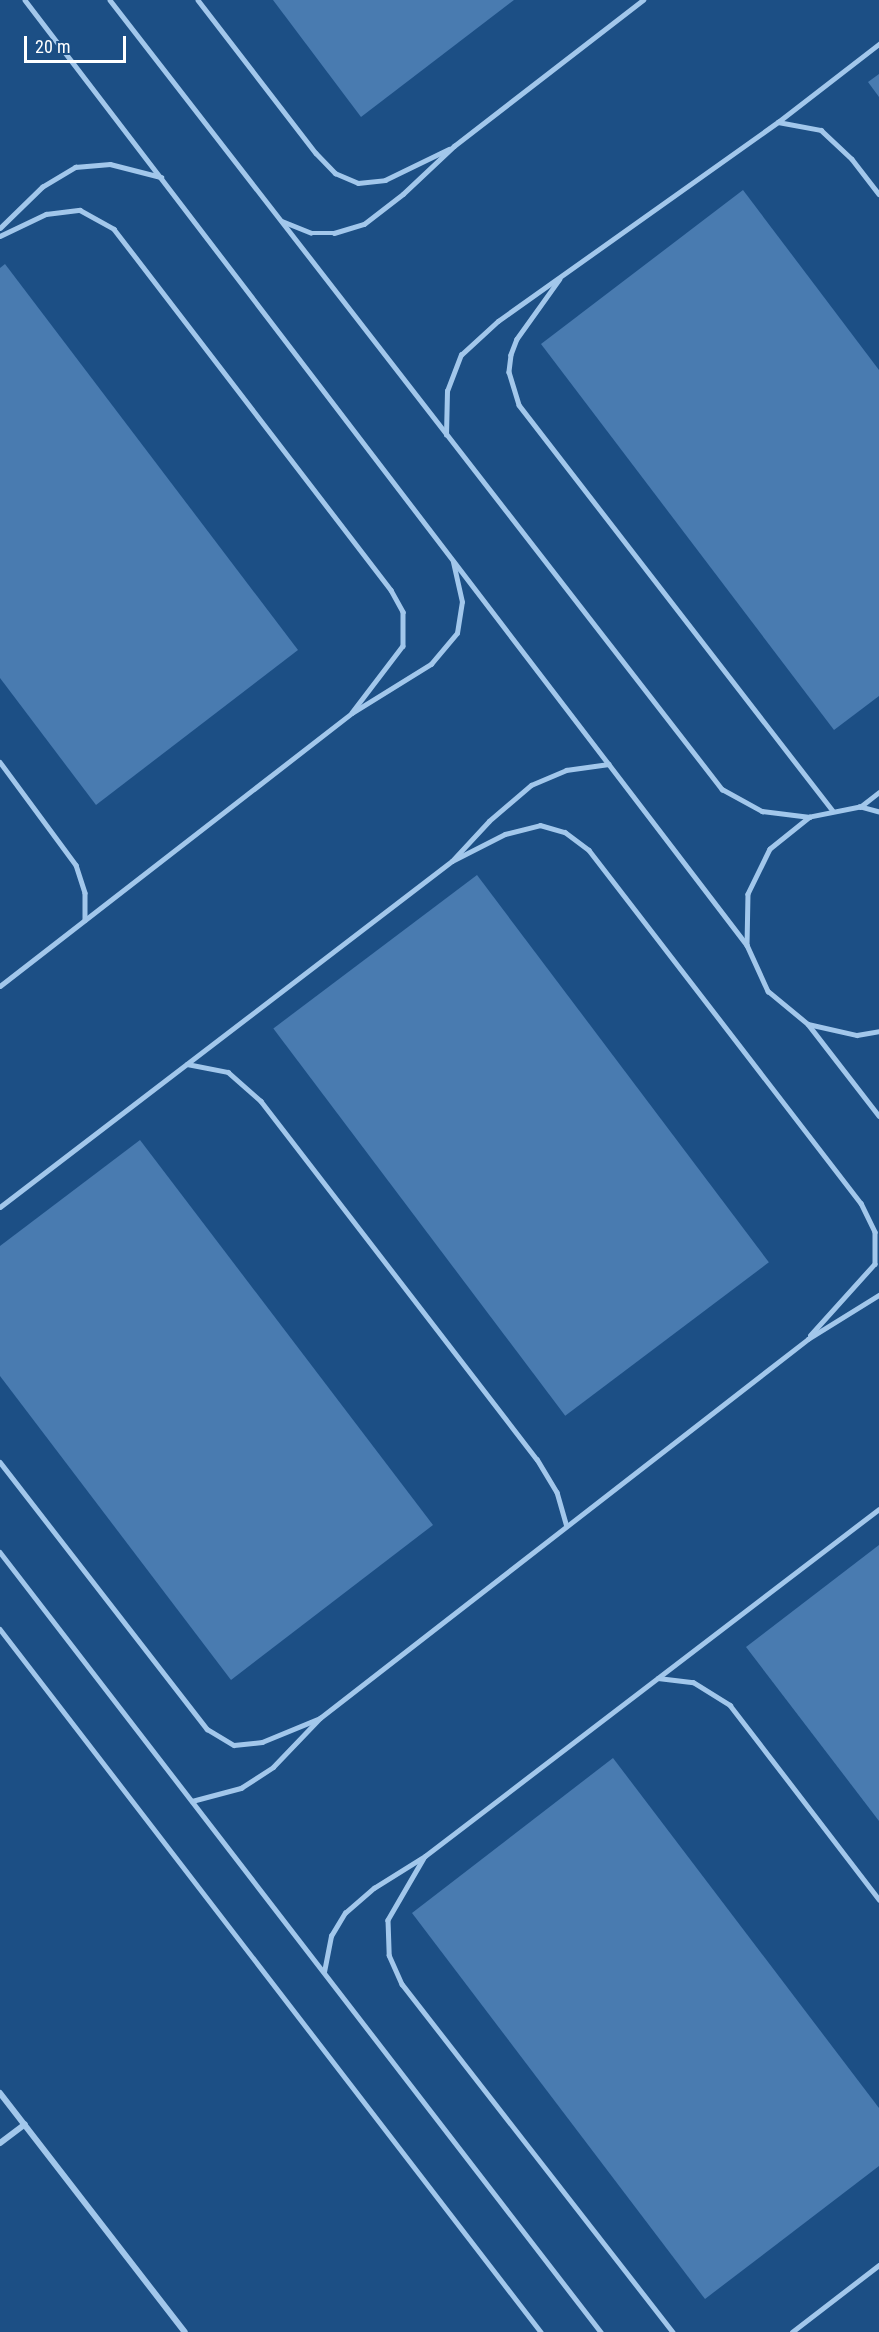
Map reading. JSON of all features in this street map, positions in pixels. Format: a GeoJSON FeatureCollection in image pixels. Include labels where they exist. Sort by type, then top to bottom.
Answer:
{"type":"FeatureCollection","features":[{"type":"Feature","properties":{"kind":"street"},"geometry":{"type":"LineString","coordinates":[[0,2093],[185,2332]]}},
{"type":"Feature","properties":{"kind":"street"},"geometry":{"type":"LineString","coordinates":[[0,2143],[25,2124]]}},
{"type":"Feature","properties":{"kind":"lane"},"geometry":{"type":"LineString","coordinates":[[25,0],[747,945],[768,991],[808,1024],[879,1116]]}},
{"type":"Feature","properties":{"kind":"lane"},"geometry":{"type":"LineString","coordinates":[[110,0],[722,789],[762,811],[810,817],[860,807],[879,812]]}},
{"type":"Feature","properties":{"kind":"lane"},"geometry":{"type":"LineString","coordinates":[[198,0],[316,153],[335,173],[358,183],[385,180],[454,146]]}},
{"type":"Feature","properties":{"kind":"lane"},"geometry":{"type":"LineString","coordinates":[[281,221],[311,233],[334,233],[364,224],[404,194],[454,146],[643,0]]}},
{"type":"Feature","properties":{"kind":"lane"},"geometry":{"type":"LineString","coordinates":[[446,435],[447,391],[461,355],[498,321],[778,122],[879,44]]}},
{"type":"Feature","properties":{"kind":"lane"},"geometry":{"type":"LineString","coordinates":[[778,122],[821,130],[852,159],[879,194]]}},
{"type":"Feature","properties":{"kind":"lane"},"geometry":{"type":"LineString","coordinates":[[0,228],[42,188],[75,167],[110,164],[161,177]]}},
{"type":"Feature","properties":{"kind":"lane"},"geometry":{"type":"LineString","coordinates":[[0,236],[46,214],[80,210],[114,229],[391,591],[403,612],[403,646],[351,713]]}},
{"type":"Feature","properties":{"kind":"lane"},"geometry":{"type":"LineString","coordinates":[[560,279],[517,339],[511,355],[509,372],[519,405],[833,811]]}},
{"type":"Feature","properties":{"kind":"lane"},"geometry":{"type":"LineString","coordinates":[[0,986],[351,713],[431,664],[457,633],[462,602],[452,559]]}},
{"type":"Feature","properties":{"kind":"lane"},"geometry":{"type":"LineString","coordinates":[[0,762],[76,865],[85,893],[85,920]]}},
{"type":"Feature","properties":{"kind":"lane"},"geometry":{"type":"LineString","coordinates":[[0,1207],[452,861],[489,821],[531,785],[566,770],[609,764]]}},
{"type":"Feature","properties":{"kind":"lane"},"geometry":{"type":"LineString","coordinates":[[860,807],[879,792]]}},
{"type":"Feature","properties":{"kind":"lane"},"geometry":{"type":"LineString","coordinates":[[747,945],[748,894],[770,849],[810,817]]}},
{"type":"Feature","properties":{"kind":"lane"},"geometry":{"type":"LineString","coordinates":[[452,861],[505,834],[540,825],[565,832],[589,850],[861,1203],[874,1232],[875,1264],[808,1339]]}},
{"type":"Feature","properties":{"kind":"lane"},"geometry":{"type":"LineString","coordinates":[[808,1024],[857,1035],[879,1031]]}},
{"type":"Feature","properties":{"kind":"lane"},"geometry":{"type":"LineString","coordinates":[[187,1064],[228,1072],[261,1101],[537,1459],[557,1492],[567,1526]]}},
{"type":"Feature","properties":{"kind":"lane"},"geometry":{"type":"LineString","coordinates":[[192,1801],[241,1788],[273,1767],[320,1718],[808,1339],[879,1295]]}},
{"type":"Feature","properties":{"kind":"lane"},"geometry":{"type":"LineString","coordinates":[[0,1462],[207,1729],[234,1745],[262,1742],[320,1718]]}},
{"type":"Feature","properties":{"kind":"lane"},"geometry":{"type":"LineString","coordinates":[[324,1972],[331,1936],[345,1912],[374,1888],[425,1856],[879,1509]]}},
{"type":"Feature","properties":{"kind":"lane"},"geometry":{"type":"LineString","coordinates":[[0,1552],[601,2332]]}},
{"type":"Feature","properties":{"kind":"lane"},"geometry":{"type":"LineString","coordinates":[[0,1629],[541,2332]]}},
{"type":"Feature","properties":{"kind":"lane"},"geometry":{"type":"LineString","coordinates":[[658,1678],[693,1682],[730,1705],[879,1899]]}},
{"type":"Feature","properties":{"kind":"lane"},"geometry":{"type":"LineString","coordinates":[[425,1856],[388,1920],[389,1955],[402,1984],[673,2332]]}},
{"type":"Feature","properties":{"kind":"lane"},"geometry":{"type":"LineString","coordinates":[[792,2332],[879,2265]]}},
{"type":"Feature","properties":{"kind":"building"},"geometry":{"type":"Polygon","coordinates":[[[273,0],[514,0],[361,117],[273,0]]]}},
{"type":"Feature","properties":{"kind":"building"},"geometry":{"type":"Polygon","coordinates":[[[879,74],[879,97],[868,82],[879,74]]]}},
{"type":"Feature","properties":{"kind":"building"},"geometry":{"type":"Polygon","coordinates":[[[743,190],[879,370],[879,696],[834,730],[541,344],[743,190]]]}},
{"type":"Feature","properties":{"kind":"building"},"geometry":{"type":"Polygon","coordinates":[[[5,264],[298,650],[96,805],[0,678],[0,268],[5,264]]]}},
{"type":"Feature","properties":{"kind":"building"},"geometry":{"type":"Polygon","coordinates":[[[477,875],[769,1262],[565,1416],[273,1028],[477,875]]]}},
{"type":"Feature","properties":{"kind":"building"},"geometry":{"type":"Polygon","coordinates":[[[140,1140],[433,1525],[231,1680],[0,1376],[0,1246],[140,1140]]]}},
{"type":"Feature","properties":{"kind":"building"},"geometry":{"type":"Polygon","coordinates":[[[879,1545],[879,1821],[746,1647],[879,1545]]]}},
{"type":"Feature","properties":{"kind":"building"},"geometry":{"type":"Polygon","coordinates":[[[613,1758],[879,2108],[879,2166],[705,2299],[412,1913],[613,1758]]]}}]}
